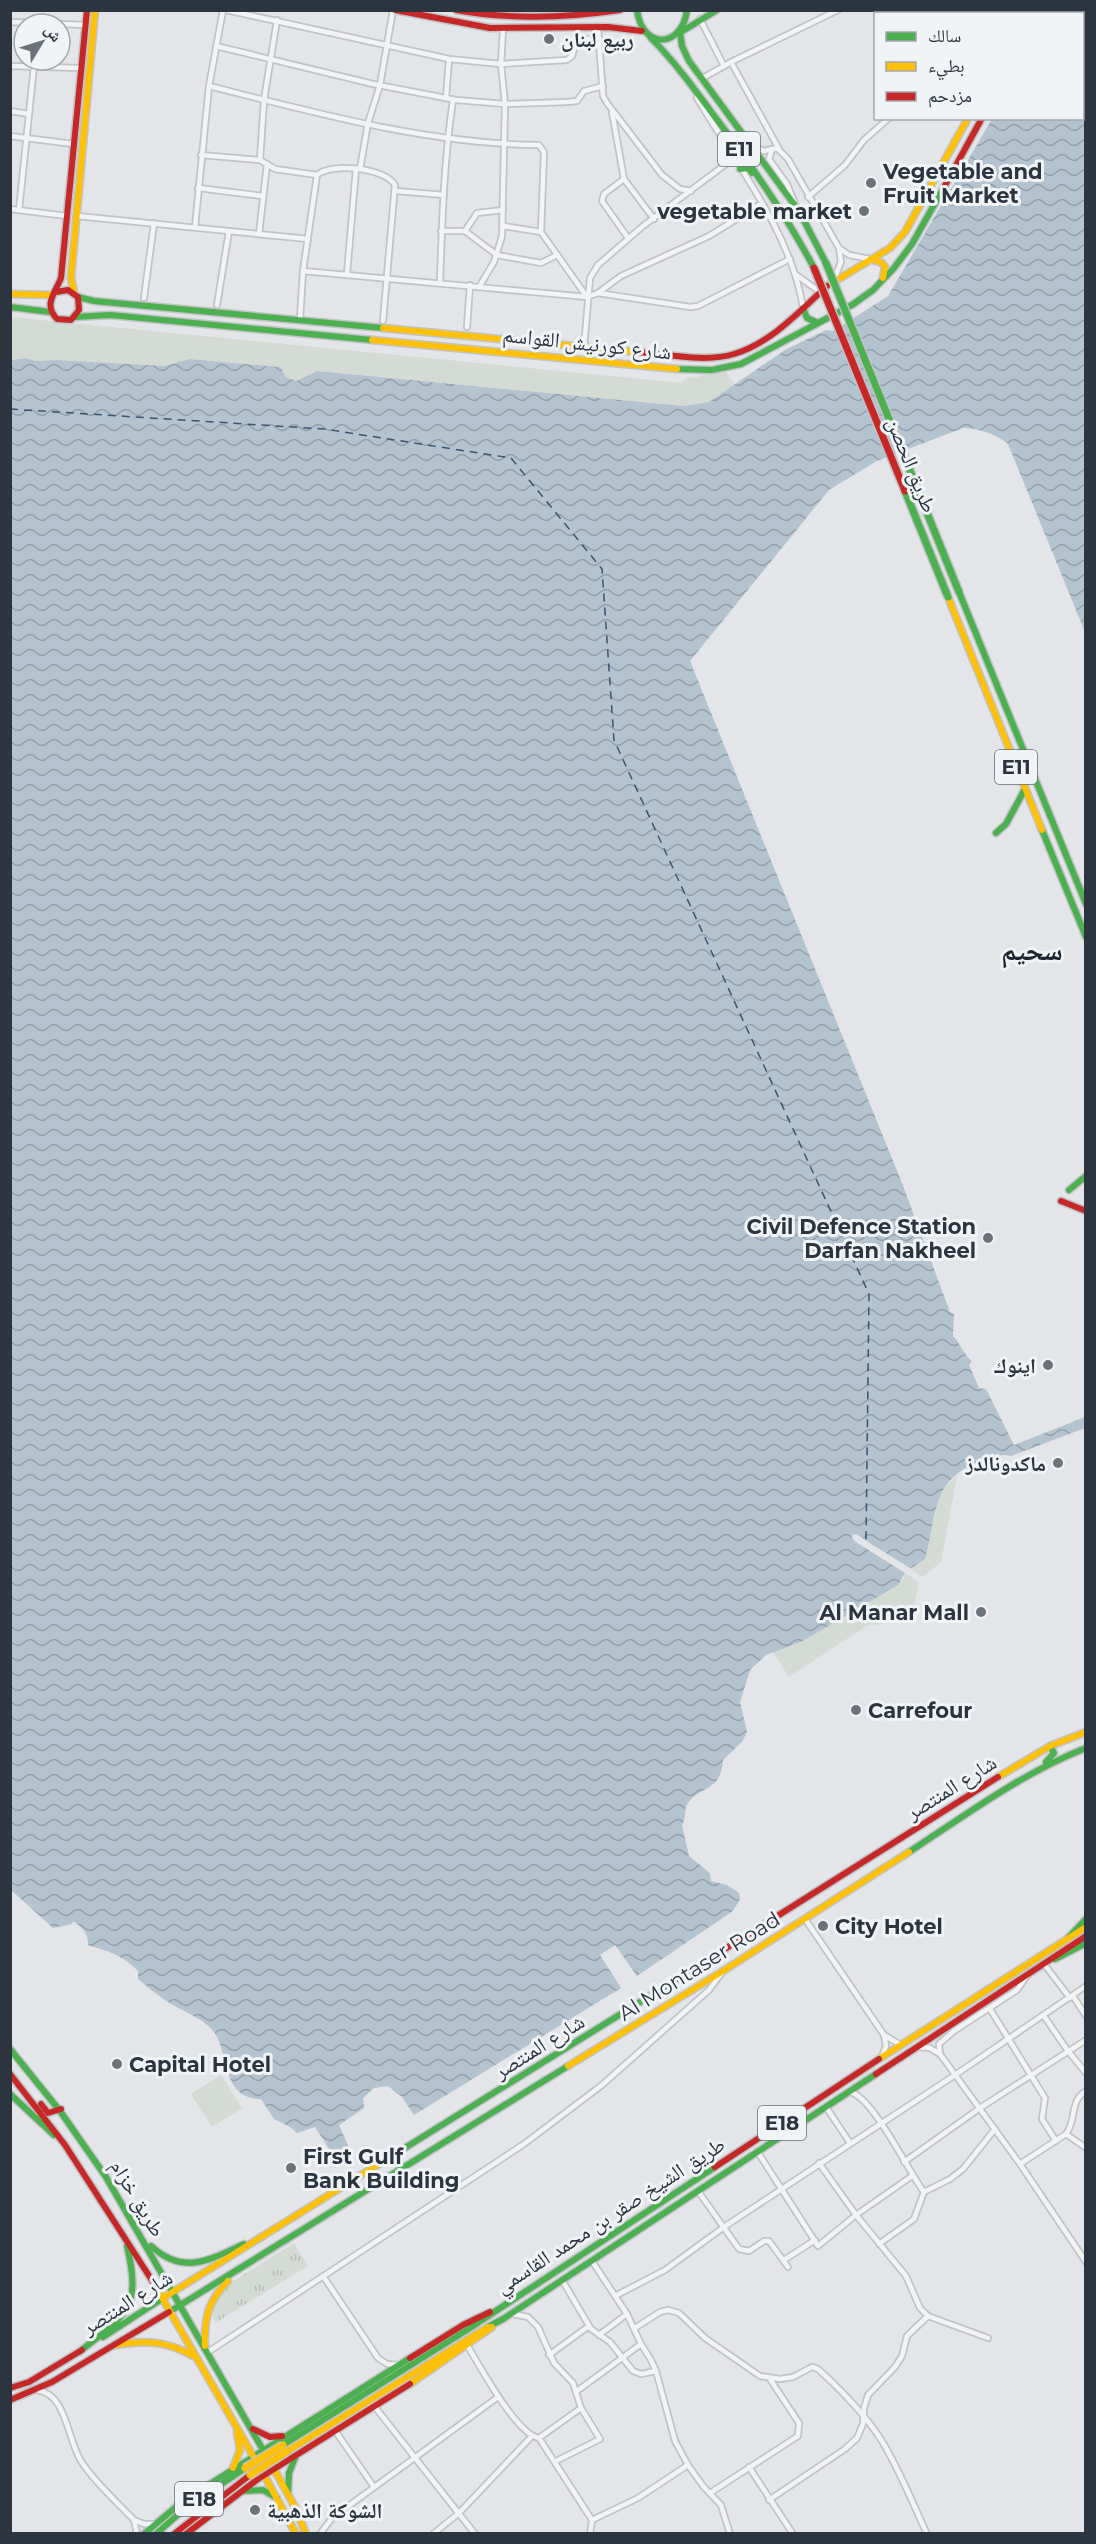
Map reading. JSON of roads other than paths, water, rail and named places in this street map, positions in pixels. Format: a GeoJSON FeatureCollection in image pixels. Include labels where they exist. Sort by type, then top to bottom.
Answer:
{"type":"FeatureCollection","features":[{"type":"Feature","properties":{"kind":"main road"},"geometry":{"type":"LineString","coordinates":[[50,312],[49,303],[61,278],[87,10]]}},
{"type":"Feature","properties":{"kind":"main road"},"geometry":{"type":"LineString","coordinates":[[10,307],[50,312],[62,321],[75,317],[80,307],[71,278],[95,10]]}},
{"type":"Feature","properties":{"kind":"main road"},"geometry":{"type":"LineString","coordinates":[[394,10],[466,25],[503,29],[598,27],[642,31],[637,19],[637,10]]}},
{"type":"Feature","properties":{"kind":"main road"},"geometry":{"type":"LineString","coordinates":[[456,10],[475,15],[517,17],[620,10]]}},
{"type":"Feature","properties":{"kind":"main road"},"geometry":{"type":"LineString","coordinates":[[680,32],[687,20],[687,10]]}},
{"type":"Feature","properties":{"kind":"main road"},"geometry":{"type":"LineString","coordinates":[[651,38],[667,40],[717,10]]}},
{"type":"Feature","properties":{"kind":"main road","name":"طريق الحصن"},"geometry":{"type":"LineString","coordinates":[[642,31],[668,55],[769,188],[814,268],[1086,937]]}},
{"type":"Feature","properties":{"kind":"main road","name":"طريق الحصن"},"geometry":{"type":"LineString","coordinates":[[680,32],[682,46],[689,61],[799,211],[826,263],[1086,904]]}},
{"type":"Feature","properties":{"kind":"main road","name":"شارع كورنيش القواسم"},"geometry":{"type":"LineString","coordinates":[[76,294],[94,301],[584,348],[710,357],[734,354],[759,342],[834,280],[890,248],[905,232],[967,120]]}},
{"type":"Feature","properties":{"kind":"main road","name":"شارع كورنيش القواسم"},"geometry":{"type":"LineString","coordinates":[[75,317],[110,315],[681,369],[712,370],[741,364],[852,305],[882,282],[912,244],[981,120]]}},
{"type":"Feature","properties":{"kind":"main road"},"geometry":{"type":"LineString","coordinates":[[740,169],[748,168],[752,172],[814,268]]}},
{"type":"Feature","properties":{"kind":"main road"},"geometry":{"type":"LineString","coordinates":[[870,259],[879,261],[885,267],[882,282]]}},
{"type":"Feature","properties":{"kind":"main road"},"geometry":{"type":"LineString","coordinates":[[10,294],[54,293],[68,290],[76,294]]}},
{"type":"Feature","properties":{"kind":"main road"},"geometry":{"type":"LineString","coordinates":[[802,308],[807,318],[819,323]]}},
{"type":"Feature","properties":{"kind":"main road"},"geometry":{"type":"LineString","coordinates":[[609,350],[617,343]]}},
{"type":"Feature","properties":{"kind":"main road"},"geometry":{"type":"LineString","coordinates":[[996,833],[1006,824],[1025,789]]}},
{"type":"Feature","properties":{"kind":"main road"},"geometry":{"type":"LineString","coordinates":[[1069,1190],[1086,1176]]}},
{"type":"Feature","properties":{"kind":"main road"},"geometry":{"type":"LineString","coordinates":[[1060,1201],[1086,1211]]}},
{"type":"Feature","properties":{"kind":"main road","name":"شارع المنتصر"},"geometry":{"type":"LineString","coordinates":[[10,2388],[29,2382],[79,2352],[822,1890],[969,1794],[1050,1746],[1086,1732]]}},
{"type":"Feature","properties":{"kind":"main road"},"geometry":{"type":"LineString","coordinates":[[1032,1773],[1052,1757],[1054,1753],[1050,1746]]}},
{"type":"Feature","properties":{"kind":"main road","name":"Al Montaser Road"},"geometry":{"type":"LineString","coordinates":[[238,2271],[723,1971],[1032,1773],[1086,1748]]}},
{"type":"Feature","properties":{"kind":"main road"},"geometry":{"type":"LineString","coordinates":[[1066,1940],[1086,1919]]}},
{"type":"Feature","properties":{"kind":"main road","name":"طريق الشيخ صقر بن محمد القاسمي"},"geometry":{"type":"LineString","coordinates":[[174,2534],[285,2449],[882,2057],[1086,1927]]}},
{"type":"Feature","properties":{"kind":"main road","name":"طريق الشيخ صقر بن محمد القاسمي"},"geometry":{"type":"LineString","coordinates":[[156,2534],[182,2511],[245,2468],[285,2449],[481,2330],[507,2317],[1086,1936]]}},
{"type":"Feature","properties":{"kind":"main road"},"geometry":{"type":"LineString","coordinates":[[1047,1962],[1063,1956],[1086,1942]]}},
{"type":"Feature","properties":{"kind":"main road","name":"طريق خزام"},"geometry":{"type":"LineString","coordinates":[[10,2049],[61,2109],[141,2233],[288,2493],[306,2534]]}},
{"type":"Feature","properties":{"kind":"main road","name":"طريق خزام"},"geometry":{"type":"LineString","coordinates":[[10,2074],[65,2145],[163,2298],[296,2534]]}},
{"type":"Feature","properties":{"kind":"main road"},"geometry":{"type":"LineString","coordinates":[[22,2087],[32,2092],[48,2113],[61,2109]]}},
{"type":"Feature","properties":{"kind":"main road"},"geometry":{"type":"LineString","coordinates":[[10,2094],[65,2145]]}},
{"type":"Feature","properties":{"kind":"main road"},"geometry":{"type":"LineString","coordinates":[[141,2233],[160,2256],[186,2264],[204,2262],[266,2235]]}},
{"type":"Feature","properties":{"kind":"main road"},"geometry":{"type":"LineString","coordinates":[[79,2352],[123,2316],[133,2300],[135,2274],[125,2238]]}},
{"type":"Feature","properties":{"kind":"main road"},"geometry":{"type":"LineString","coordinates":[[206,2350],[204,2326],[206,2310],[213,2295],[238,2271]]}},
{"type":"Feature","properties":{"kind":"main road","name":"شارع المنتصر"},"geometry":{"type":"LineString","coordinates":[[10,2400],[37,2390],[238,2271]]}},
{"type":"Feature","properties":{"kind":"main road"},"geometry":{"type":"LineString","coordinates":[[144,2534],[154,2524],[252,2455],[463,2325],[499,2307]]}},
{"type":"Feature","properties":{"kind":"main road"},"geometry":{"type":"LineString","coordinates":[[186,2534],[264,2475],[375,2407],[507,2317]]}},
{"type":"Feature","properties":{"kind":"main road"},"geometry":{"type":"LineString","coordinates":[[116,2345],[155,2340],[173,2345],[196,2358]]}},
{"type":"Feature","properties":{"kind":"main road"},"geometry":{"type":"LineString","coordinates":[[248,2423],[261,2435],[279,2437],[287,2434]]}},
{"type":"Feature","properties":{"kind":"main road"},"geometry":{"type":"LineString","coordinates":[[232,2469],[240,2450],[234,2425]]}},
{"type":"Feature","properties":{"kind":"main road"},"geometry":{"type":"LineString","coordinates":[[288,2493],[290,2467],[298,2455]]}},
{"type":"Feature","properties":{"kind":"main road"},"geometry":{"type":"LineString","coordinates":[[239,2493],[262,2490],[277,2498]]}},
{"type":"Feature","properties":{"kind":"street"},"geometry":{"type":"LineString","coordinates":[[195,227],[208,86],[224,10],[449,59],[501,64],[567,60],[572,56],[577,40],[598,38]]}},
{"type":"Feature","properties":{"kind":"street"},"geometry":{"type":"LineString","coordinates":[[347,274],[358,169],[368,123],[380,85],[394,10]]}},
{"type":"Feature","properties":{"kind":"street"},"geometry":{"type":"LineString","coordinates":[[701,79],[838,10]]}},
{"type":"Feature","properties":{"kind":"street"},"geometry":{"type":"LineString","coordinates":[[700,19],[724,66]]}},
{"type":"Feature","properties":{"kind":"street"},"geometry":{"type":"LineString","coordinates":[[260,160],[264,100],[277,20]]}},
{"type":"Feature","properties":{"kind":"street"},"geometry":{"type":"LineString","coordinates":[[72,24],[85,25]]}},
{"type":"Feature","properties":{"kind":"street"},"geometry":{"type":"LineString","coordinates":[[598,27],[603,96],[662,175],[680,189],[691,191]]}},
{"type":"Feature","properties":{"kind":"street"},"geometry":{"type":"LineString","coordinates":[[479,286],[497,255],[503,226],[506,104],[501,64],[503,29]]}},
{"type":"Feature","properties":{"kind":"street"},"geometry":{"type":"LineString","coordinates":[[216,46],[453,100],[506,104],[577,101],[584,91],[603,86]]}},
{"type":"Feature","properties":{"kind":"street"},"geometry":{"type":"LineString","coordinates":[[446,98],[449,59]]}},
{"type":"Feature","properties":{"kind":"street"},"geometry":{"type":"LineString","coordinates":[[731,62],[779,149],[785,154],[839,248],[841,262],[834,280]]}},
{"type":"Feature","properties":{"kind":"street"},"geometry":{"type":"LineString","coordinates":[[72,68],[81,68]]}},
{"type":"Feature","properties":{"kind":"street"},"geometry":{"type":"LineString","coordinates":[[20,210],[33,72]]}},
{"type":"Feature","properties":{"kind":"street"},"geometry":{"type":"LineString","coordinates":[[686,78],[761,204],[790,259],[802,308]]}},
{"type":"Feature","properties":{"kind":"street"},"geometry":{"type":"LineString","coordinates":[[208,86],[447,139],[539,145],[543,148],[541,232],[587,297]]}},
{"type":"Feature","properties":{"kind":"street"},"geometry":{"type":"LineString","coordinates":[[440,283],[447,139],[453,100]]}},
{"type":"Feature","properties":{"kind":"street"},"geometry":{"type":"LineString","coordinates":[[612,109],[624,179],[654,219]]}},
{"type":"Feature","properties":{"kind":"street"},"geometry":{"type":"LineString","coordinates":[[10,111],[29,114]]}},
{"type":"Feature","properties":{"kind":"street"},"geometry":{"type":"LineString","coordinates":[[808,197],[845,165],[864,140],[887,120]]}},
{"type":"Feature","properties":{"kind":"street"},"geometry":{"type":"LineString","coordinates":[[10,136],[73,144]]}},
{"type":"Feature","properties":{"kind":"street"},"geometry":{"type":"LineString","coordinates":[[751,146],[764,151],[779,149]]}},
{"type":"Feature","properties":{"kind":"street"},"geometry":{"type":"LineString","coordinates":[[772,149],[770,159],[787,184],[799,211]]}},
{"type":"Feature","properties":{"kind":"street"},"geometry":{"type":"LineString","coordinates":[[201,155],[260,160],[274,169],[318,175]]}},
{"type":"Feature","properties":{"kind":"street"},"geometry":{"type":"LineString","coordinates":[[584,348],[590,278],[598,265],[628,238],[734,158]]}},
{"type":"Feature","properties":{"kind":"street"},"geometry":{"type":"LineString","coordinates":[[259,234],[267,164]]}},
{"type":"Feature","properties":{"kind":"street"},"geometry":{"type":"LineString","coordinates":[[300,319],[303,271],[318,175],[324,170],[358,169],[384,174],[391,178],[396,191],[383,321]]}},
{"type":"Feature","properties":{"kind":"street"},"geometry":{"type":"LineString","coordinates":[[624,179],[604,194],[602,201],[628,238]]}},
{"type":"Feature","properties":{"kind":"street"},"geometry":{"type":"LineString","coordinates":[[198,188],[263,196]]}},
{"type":"Feature","properties":{"kind":"street"},"geometry":{"type":"LineString","coordinates":[[396,191],[444,195]]}},
{"type":"Feature","properties":{"kind":"street"},"geometry":{"type":"LineString","coordinates":[[303,271],[587,297],[598,293],[621,276],[709,236],[761,204]]}},
{"type":"Feature","properties":{"kind":"street"},"geometry":{"type":"LineString","coordinates":[[10,209],[67,216]]}},
{"type":"Feature","properties":{"kind":"street"},"geometry":{"type":"LineString","coordinates":[[465,231],[477,213],[503,210]]}},
{"type":"Feature","properties":{"kind":"street"},"geometry":{"type":"LineString","coordinates":[[77,216],[308,239]]}},
{"type":"Feature","properties":{"kind":"street"},"geometry":{"type":"LineString","coordinates":[[144,298],[154,223]]}},
{"type":"Feature","properties":{"kind":"street"},"geometry":{"type":"LineString","coordinates":[[503,226],[541,232]]}},
{"type":"Feature","properties":{"kind":"street"},"geometry":{"type":"LineString","coordinates":[[218,305],[229,231]]}},
{"type":"Feature","properties":{"kind":"street"},"geometry":{"type":"LineString","coordinates":[[441,231],[465,231],[497,255],[541,263],[557,255]]}},
{"type":"Feature","properties":{"kind":"street"},"geometry":{"type":"LineString","coordinates":[[839,248],[849,255],[870,259]]}},
{"type":"Feature","properties":{"kind":"street"},"geometry":{"type":"LineString","coordinates":[[598,293],[690,307],[698,306],[790,259]]}},
{"type":"Feature","properties":{"kind":"street"},"geometry":{"type":"LineString","coordinates":[[795,274],[820,292]]}},
{"type":"Feature","properties":{"kind":"street"},"geometry":{"type":"LineString","coordinates":[[467,327],[470,285]]}},
{"type":"Feature","properties":{"kind":"street"},"geometry":{"type":"LineString","coordinates":[[805,1919],[884,2035],[886,2046],[882,2057]]}},
{"type":"Feature","properties":{"kind":"street"},"geometry":{"type":"LineString","coordinates":[[1047,1962],[1086,2016]]}},
{"type":"Feature","properties":{"kind":"street"},"geometry":{"type":"LineString","coordinates":[[206,2350],[524,2144],[573,2109],[709,1990],[723,1971]]}},
{"type":"Feature","properties":{"kind":"street"},"geometry":{"type":"LineString","coordinates":[[940,2054],[939,2044],[954,2031],[1020,1988],[1027,1975]]}},
{"type":"Feature","properties":{"kind":"street"},"geometry":{"type":"LineString","coordinates":[[615,2296],[662,2273],[781,2188],[1010,2039],[1086,1986]]}},
{"type":"Feature","properties":{"kind":"street"},"geometry":{"type":"LineString","coordinates":[[990,2009],[1045,2098],[1042,2119],[1056,2141]]}},
{"type":"Feature","properties":{"kind":"street"},"geometry":{"type":"LineString","coordinates":[[1044,2016],[1086,2073]]}},
{"type":"Feature","properties":{"kind":"street"},"geometry":{"type":"LineString","coordinates":[[954,2031],[958,2020]]}},
{"type":"Feature","properties":{"kind":"street"},"geometry":{"type":"LineString","coordinates":[[884,2035],[901,2045]]}},
{"type":"Feature","properties":{"kind":"street"},"geometry":{"type":"LineString","coordinates":[[904,2162],[980,2108],[1086,2040]]}},
{"type":"Feature","properties":{"kind":"street"},"geometry":{"type":"LineString","coordinates":[[917,2047],[930,2049],[940,2054],[1020,2164],[1086,2262]]}},
{"type":"Feature","properties":{"kind":"street"},"geometry":{"type":"LineString","coordinates":[[862,2097],[864,2082]]}},
{"type":"Feature","properties":{"kind":"street"},"geometry":{"type":"LineString","coordinates":[[1020,2164],[1066,2134],[1071,2127],[1077,2098],[1086,2091]]}},
{"type":"Feature","properties":{"kind":"street"},"geometry":{"type":"LineString","coordinates":[[848,2092],[862,2097],[924,2192]]}},
{"type":"Feature","properties":{"kind":"street"},"geometry":{"type":"LineString","coordinates":[[826,2107],[850,2143]]}},
{"type":"Feature","properties":{"kind":"street"},"geometry":{"type":"LineString","coordinates":[[879,2244],[914,2218],[924,2192],[950,2180],[963,2169],[995,2129]]}},
{"type":"Feature","properties":{"kind":"street"},"geometry":{"type":"LineString","coordinates":[[1066,2134],[1086,2148]]}},
{"type":"Feature","properties":{"kind":"street"},"geometry":{"type":"LineString","coordinates":[[757,2151],[818,2246],[856,2215],[912,2176]]}},
{"type":"Feature","properties":{"kind":"street"},"geometry":{"type":"LineString","coordinates":[[819,2163],[856,2215],[906,2276],[920,2308],[928,2316],[988,2338]]}},
{"type":"Feature","properties":{"kind":"street"},"geometry":{"type":"LineString","coordinates":[[698,2191],[742,2251],[749,2251],[764,2241],[769,2241],[788,2267]]}},
{"type":"Feature","properties":{"kind":"street"},"geometry":{"type":"LineString","coordinates":[[784,2260],[815,2240]]}},
{"type":"Feature","properties":{"kind":"street"},"geometry":{"type":"LineString","coordinates":[[592,2261],[635,2328],[656,2371],[673,2435],[688,2465],[721,2505],[730,2534]]}},
{"type":"Feature","properties":{"kind":"street"},"geometry":{"type":"LineString","coordinates":[[322,2276],[378,2358],[387,2364],[402,2364]]}},
{"type":"Feature","properties":{"kind":"street"},"geometry":{"type":"LineString","coordinates":[[562,2280],[589,2326],[610,2342],[637,2374],[656,2371]]}},
{"type":"Feature","properties":{"kind":"street"},"geometry":{"type":"LineString","coordinates":[[529,2302],[528,2317],[542,2332],[549,2355],[577,2391],[581,2408],[600,2439],[556,2461]]}},
{"type":"Feature","properties":{"kind":"street"},"geometry":{"type":"LineString","coordinates":[[635,2328],[660,2312],[668,2310],[680,2313],[705,2338],[755,2373],[770,2379],[793,2377],[815,2367],[863,2416],[887,2451],[918,2511],[927,2534]]}},
{"type":"Feature","properties":{"kind":"street"},"geometry":{"type":"LineString","coordinates":[[598,2335],[627,2314]]}},
{"type":"Feature","properties":{"kind":"street"},"geometry":{"type":"LineString","coordinates":[[769,2500],[845,2450],[861,2432],[868,2395],[895,2367],[902,2356],[907,2336],[928,2316]]}},
{"type":"Feature","properties":{"kind":"street"},"geometry":{"type":"LineString","coordinates":[[507,2317],[528,2317]]}},
{"type":"Feature","properties":{"kind":"street"},"geometry":{"type":"LineString","coordinates":[[549,2355],[589,2326]]}},
{"type":"Feature","properties":{"kind":"street"},"geometry":{"type":"LineString","coordinates":[[577,2391],[641,2344]]}},
{"type":"Feature","properties":{"kind":"street"},"geometry":{"type":"LineString","coordinates":[[467,2345],[498,2397],[532,2436],[539,2438],[556,2461],[592,2520],[590,2534]]}},
{"type":"Feature","properties":{"kind":"street"},"geometry":{"type":"LineString","coordinates":[[710,2493],[795,2440],[800,2432],[799,2423],[770,2379]]}},
{"type":"Feature","properties":{"kind":"street"},"geometry":{"type":"LineString","coordinates":[[37,2390],[49,2392],[57,2400],[83,2464],[134,2520],[144,2524],[154,2524]]}},
{"type":"Feature","properties":{"kind":"street"},"geometry":{"type":"LineString","coordinates":[[320,2534],[332,2518],[498,2397]]}},
{"type":"Feature","properties":{"kind":"street"},"geometry":{"type":"LineString","coordinates":[[375,2407],[475,2534]]}},
{"type":"Feature","properties":{"kind":"street"},"geometry":{"type":"LineString","coordinates":[[539,2438],[581,2408]]}},
{"type":"Feature","properties":{"kind":"street"},"geometry":{"type":"LineString","coordinates":[[336,2432],[374,2487]]}},
{"type":"Feature","properties":{"kind":"street"},"geometry":{"type":"LineString","coordinates":[[433,2534],[459,2513],[532,2436]]}},
{"type":"Feature","properties":{"kind":"street"},"geometry":{"type":"LineString","coordinates":[[592,2520],[638,2498],[688,2465]]}},
{"type":"Feature","properties":{"kind":"street"},"geometry":{"type":"LineString","coordinates":[[749,2467],[793,2534]]}},
{"type":"Feature","properties":{"kind":"street"},"geometry":{"type":"LineString","coordinates":[[134,2520],[137,2534]]}},
{"type":"Feature","properties":{"kind":"water"},"geometry":{"type":"Polygon","coordinates":[[[1085,11],[1085,632],[1008,444],[987,432],[963,428],[877,461],[829,490],[690,661],[902,1183],[950,1312],[954,1314],[953,1336],[972,1361],[969,1365],[979,1388],[986,1389],[1014,1445],[1085,1417],[1085,1428],[1011,1456],[1001,1455],[984,1460],[966,1468],[954,1477],[939,1500],[925,1559],[910,1569],[853,1534],[852,1538],[856,1542],[905,1573],[898,1585],[801,1642],[766,1655],[750,1670],[740,1702],[747,1732],[742,1742],[723,1760],[719,1778],[688,1803],[682,1825],[689,1856],[710,1873],[711,1881],[727,1885],[739,1893],[740,1899],[733,1911],[637,1976],[615,1945],[600,1955],[621,1988],[414,2115],[402,2097],[388,2086],[374,2088],[363,2098],[364,2108],[339,2125],[351,2152],[337,2161],[315,2127],[297,2133],[274,2119],[261,2099],[240,2093],[230,2077],[217,2037],[208,2026],[153,1991],[138,1979],[138,1971],[121,1957],[88,1945],[84,1931],[73,1921],[72,1924],[53,1928],[11,1890],[11,360],[26,358],[35,361],[57,360],[165,366],[189,359],[280,367],[286,377],[296,381],[317,371],[684,406],[709,402],[785,350],[826,330],[833,331],[888,296],[991,120],[1084,120],[1084,12],[1049,12],[1085,11]]]}},
{"type":"Feature","properties":{"kind":"place","name":"ربيع لبنان"},"geometry":{"type":"Point","coordinates":[549,39]}},
{"type":"Feature","properties":{"kind":"place","name":"Vegetable and Fruit Market"},"geometry":{"type":"Point","coordinates":[871,183]}},
{"type":"Feature","properties":{"kind":"place","name":"vegetable market"},"geometry":{"type":"Point","coordinates":[864,211]}},
{"type":"Feature","properties":{"kind":"place","name":"Civil Defence Station Darfan Nakheel"},"geometry":{"type":"Point","coordinates":[988,1238]}},
{"type":"Feature","properties":{"kind":"place","name":"اينوك"},"geometry":{"type":"Point","coordinates":[1048,1365]}},
{"type":"Feature","properties":{"kind":"place","name":"ماكدونالدز"},"geometry":{"type":"Point","coordinates":[1058,1463]}},
{"type":"Feature","properties":{"kind":"place","name":"Al Manar Mall"},"geometry":{"type":"Point","coordinates":[981,1612]}},
{"type":"Feature","properties":{"kind":"place","name":"Carrefour"},"geometry":{"type":"Point","coordinates":[856,1710]}},
{"type":"Feature","properties":{"kind":"place","name":"City Hotel"},"geometry":{"type":"Point","coordinates":[823,1926]}},
{"type":"Feature","properties":{"kind":"place","name":"Capital Hotel"},"geometry":{"type":"Point","coordinates":[117,2064]}},
{"type":"Feature","properties":{"kind":"place","name":"First Gulf Bank Building"},"geometry":{"type":"Point","coordinates":[291,2168]}},
{"type":"Feature","properties":{"kind":"place","name":"الشوكة الذهبية"},"geometry":{"type":"Point","coordinates":[255,2510]}},
{"type":"Feature","properties":{"kind":"district","name":"سحيم"},"geometry":{"type":"Point","coordinates":[1032,950]}}]}
